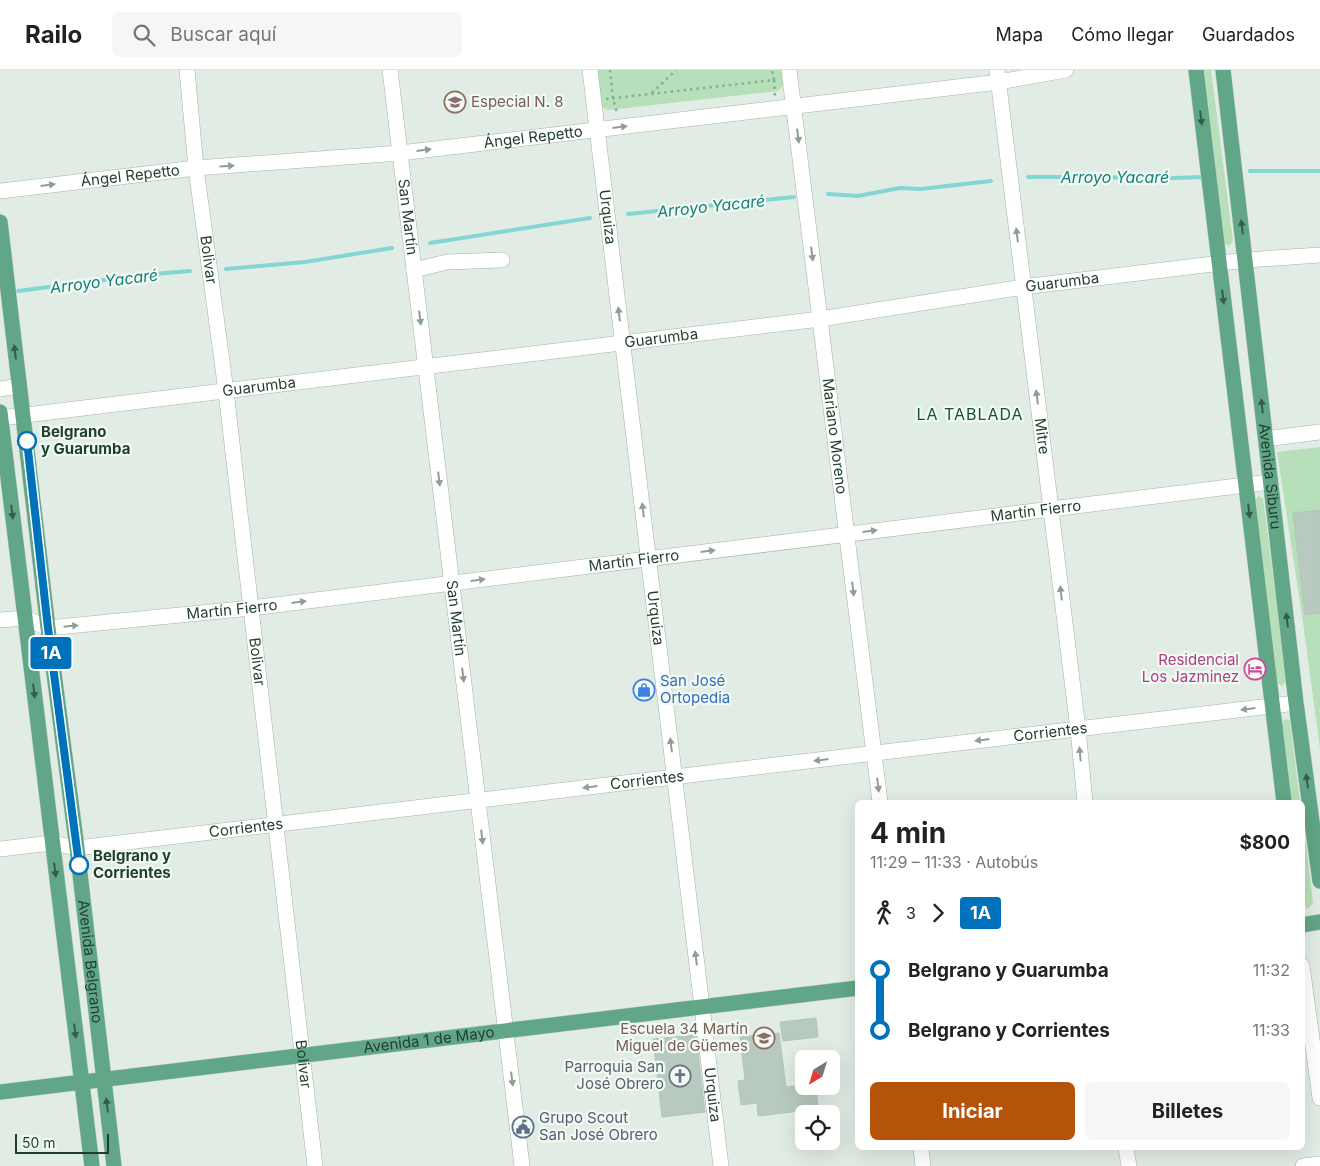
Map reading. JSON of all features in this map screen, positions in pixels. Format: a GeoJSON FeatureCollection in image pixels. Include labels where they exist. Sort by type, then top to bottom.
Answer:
{"type":"FeatureCollection","features":[{"type":"Feature","properties":{"kind":"main road","name":"Avenida Siburu"},"geometry":{"type":"LineString","coordinates":[[1196,70],[1284,800]]}},
{"type":"Feature","properties":{"kind":"main road","name":"Avenida Siburu"},"geometry":{"type":"LineString","coordinates":[[1223,70],[1296,703],[1320,881]]}},
{"type":"Feature","properties":{"kind":"main road","name":"Avenida Belgrano"},"geometry":{"type":"LineString","coordinates":[[0,222],[114,1166]]}},
{"type":"Feature","properties":{"kind":"main road","name":"Avenida Belgrano"},"geometry":{"type":"LineString","coordinates":[[0,412],[92,1166]]}},
{"type":"Feature","properties":{"kind":"main road"},"geometry":{"type":"LineString","coordinates":[[1305,924],[1320,922]]}},
{"type":"Feature","properties":{"kind":"main road","name":"Avenida 1 de Mayo"},"geometry":{"type":"LineString","coordinates":[[0,1092],[855,988]]}},
{"type":"Feature","properties":{"kind":"street","name":"Bolivar"},"geometry":{"type":"LineString","coordinates":[[187,70],[196,168],[226,390],[315,1166]]}},
{"type":"Feature","properties":{"kind":"street","name":"San Martín"},"geometry":{"type":"LineString","coordinates":[[390,70],[522,1166]]}},
{"type":"Feature","properties":{"kind":"street","name":"Urquiza"},"geometry":{"type":"LineString","coordinates":[[590,70],[721,1166]]}},
{"type":"Feature","properties":{"kind":"street","name":"Mariano Moreno"},"geometry":{"type":"LineString","coordinates":[[789,70],[880,800]]}},
{"type":"Feature","properties":{"kind":"street","name":"Ángel Repetto"},"geometry":{"type":"LineString","coordinates":[[0,191],[196,168],[400,153],[794,106],[998,76],[1066,70]]}},
{"type":"Feature","properties":{"kind":"street","name":"Mitre"},"geometry":{"type":"LineString","coordinates":[[998,76],[1078,729],[1085,800]]}},
{"type":"Feature","properties":{"kind":"street","name":"Guarumba"},"geometry":{"type":"LineString","coordinates":[[1,418],[820,319],[1023,287],[1246,260],[1320,254]]}},
{"type":"Feature","properties":{"kind":"street"},"geometry":{"type":"LineString","coordinates":[[414,270],[447,262],[502,260]]}},
{"type":"Feature","properties":{"kind":"street"},"geometry":{"type":"LineString","coordinates":[[0,389],[20,386]]}},
{"type":"Feature","properties":{"kind":"street"},"geometry":{"type":"LineString","coordinates":[[1265,439],[1320,432]]}},
{"type":"Feature","properties":{"kind":"street","name":"Martín Fierro"},"geometry":{"type":"LineString","coordinates":[[0,620],[24,618],[48,628],[251,608],[1270,482]]}},
{"type":"Feature","properties":{"kind":"street","name":"Corrientes"},"geometry":{"type":"LineString","coordinates":[[0,848],[52,842],[77,848],[1296,703]]}},
{"type":"Feature","properties":{"kind":"street"},"geometry":{"type":"LineString","coordinates":[[1305,988],[1320,1098]]}},
{"type":"Feature","properties":{"kind":"street"},"geometry":{"type":"LineString","coordinates":[[921,1150],[923,1166]]}},
{"type":"Feature","properties":{"kind":"street"},"geometry":{"type":"LineString","coordinates":[[1126,1150],[1129,1166]]}},
{"type":"Feature","properties":{"kind":"street"},"geometry":{"type":"LineString","coordinates":[[1303,1166],[1320,1164]]}},
{"type":"Feature","properties":{"kind":"path"},"geometry":{"type":"LineString","coordinates":[[610,70],[613,99],[621,127]]}},
{"type":"Feature","properties":{"kind":"path"},"geometry":{"type":"LineString","coordinates":[[652,93],[676,70]]}},
{"type":"Feature","properties":{"kind":"path"},"geometry":{"type":"LineString","coordinates":[[594,100],[774,80],[772,70]]}},
{"type":"Feature","properties":{"kind":"green space"},"geometry":{"type":"Polygon","coordinates":[[[594,70],[784,70],[786,82],[778,91],[608,110],[601,106],[594,70]]]}},
{"type":"Feature","properties":{"kind":"green space"},"geometry":{"type":"Polygon","coordinates":[[[1203,70],[1211,70],[1233,241],[1229,246],[1223,243],[1203,70]]]}},
{"type":"Feature","properties":{"kind":"green space"},"geometry":{"type":"Polygon","coordinates":[[[1320,447],[1320,749],[1277,452],[1320,447]]]}},
{"type":"Feature","properties":{"kind":"green space"},"geometry":{"type":"Polygon","coordinates":[[[1258,496],[1263,498],[1287,681],[1282,686],[1276,682],[1255,501],[1258,496]]]}},
{"type":"Feature","properties":{"kind":"green space"},"geometry":{"type":"Polygon","coordinates":[[[1285,719],[1290,720],[1300,800],[1291,800],[1281,724],[1285,719]]]}},
{"type":"Feature","properties":{"kind":"green space"},"geometry":{"type":"Polygon","coordinates":[[[1305,837],[1313,903],[1308,909],[1305,907],[1305,837]]]}},
{"type":"Feature","properties":{"kind":"building"},"geometry":{"type":"Polygon","coordinates":[[[1320,510],[1320,613],[1305,615],[1293,513],[1320,510]]]}},
{"type":"Feature","properties":{"kind":"building"},"geometry":{"type":"Polygon","coordinates":[[[816,1018],[818,1037],[783,1041],[780,1022],[816,1018]]]}},
{"type":"Feature","properties":{"kind":"building"},"geometry":{"type":"Polygon","coordinates":[[[779,1033],[786,1087],[795,1086],[795,1095],[817,1095],[818,1105],[795,1105],[795,1112],[758,1116],[757,1103],[741,1105],[738,1081],[745,1080],[740,1037],[779,1033]]]}},
{"type":"Feature","properties":{"kind":"building","name":"Parroquia San José Obrero"},"geometry":{"type":"Polygon","coordinates":[[[696,1035],[705,1112],[662,1117],[653,1039],[696,1035]]]}},
{"type":"Feature","properties":{"kind":"waterway","name":"Arroyo Yacaré"},"geometry":{"type":"LineString","coordinates":[[1250,171],[1320,171]]}},
{"type":"Feature","properties":{"kind":"waterway","name":"Arroyo Yacaré"},"geometry":{"type":"LineString","coordinates":[[1028,177],[1148,179],[1202,177]]}},
{"type":"Feature","properties":{"kind":"waterway","name":"Arroyo Yacaré"},"geometry":{"type":"LineString","coordinates":[[828,194],[858,196],[900,188],[921,189],[991,181]]}},
{"type":"Feature","properties":{"kind":"waterway","name":"Arroyo Yacaré"},"geometry":{"type":"LineString","coordinates":[[628,214],[794,197]]}},
{"type":"Feature","properties":{"kind":"waterway","name":"Arroyo Yacaré"},"geometry":{"type":"LineString","coordinates":[[430,243],[590,218]]}},
{"type":"Feature","properties":{"kind":"waterway","name":"Arroyo Yacaré"},"geometry":{"type":"LineString","coordinates":[[226,269],[305,262],[392,248]]}},
{"type":"Feature","properties":{"kind":"waterway","name":"Arroyo Yacaré"},"geometry":{"type":"LineString","coordinates":[[18,291],[142,275],[190,271]]}},
{"type":"Feature","properties":{"kind":"bus line","name":"1A"},"geometry":{"type":"LineString","coordinates":[[27,441],[48,628],[79,865]]}},
{"type":"Feature","properties":{"kind":"place","name":"Especial N. 8"},"geometry":{"type":"Point","coordinates":[455,102]}},
{"type":"Feature","properties":{"kind":"place","name":"Belgrano y Guarumba"},"geometry":{"type":"Point","coordinates":[27,441]}},
{"type":"Feature","properties":{"kind":"place","name":"Residencial Los Jazminez"},"geometry":{"type":"Point","coordinates":[1255,669]}},
{"type":"Feature","properties":{"kind":"place","name":"San José Ortopedia"},"geometry":{"type":"Point","coordinates":[644,690]}},
{"type":"Feature","properties":{"kind":"place","name":"Belgrano y Corrientes"},"geometry":{"type":"Point","coordinates":[79,865]}},
{"type":"Feature","properties":{"kind":"place","name":"Escuela 34 Martín Miguel de Güemes"},"geometry":{"type":"Point","coordinates":[764,1038]}},
{"type":"Feature","properties":{"kind":"place","name":"Parroquia San José Obrero"},"geometry":{"type":"Point","coordinates":[680,1076]}},
{"type":"Feature","properties":{"kind":"place","name":"Grupo Scout San José Obrero"},"geometry":{"type":"Point","coordinates":[523,1127]}},
{"type":"Feature","properties":{"kind":"district","name":"LA TABLADA"},"geometry":{"type":"Point","coordinates":[970,414]}}]}
